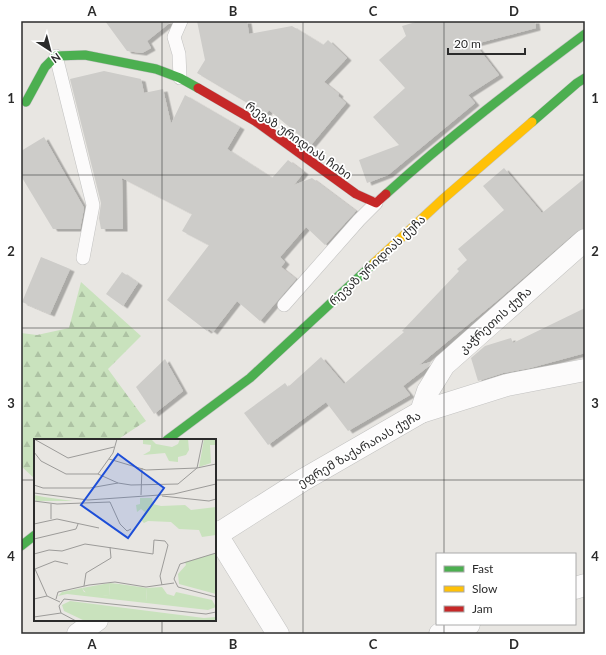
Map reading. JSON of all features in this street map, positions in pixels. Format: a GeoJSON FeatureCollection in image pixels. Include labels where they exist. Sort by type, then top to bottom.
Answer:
{"type":"FeatureCollection","features":[{"type":"Feature","properties":{"kind":"street"},"geometry":{"type":"LineString","coordinates":[[376,203],[498,100],[585,34]]}},
{"type":"Feature","properties":{"kind":"street","name":"რევაზ ურიდიას ჩიხი"},"geometry":{"type":"LineString","coordinates":[[56,56],[85,55],[156,69],[180,78],[255,121],[356,194],[376,203]]}},
{"type":"Feature","properties":{"kind":"street"},"geometry":{"type":"LineString","coordinates":[[26,102],[45,67],[56,56]]}},
{"type":"Feature","properties":{"kind":"street","name":"რევაზ ურიდიას ქუჩა"},"geometry":{"type":"LineString","coordinates":[[168,439],[250,378],[442,199],[577,83],[585,78]]}},
{"type":"Feature","properties":{"kind":"street","name":"კაჭრეთის ქუჩა"},"geometry":{"type":"LineString","coordinates":[[421,412],[428,391],[444,366],[585,240]]}},
{"type":"Feature","properties":{"kind":"street","name":"ეფრემ ზაქარაიას ქუჩა"},"geometry":{"type":"LineString","coordinates":[[216,535],[303,480],[421,412],[507,385],[585,370]]}},
{"type":"Feature","properties":{"kind":"street"},"geometry":{"type":"LineString","coordinates":[[216,535],[278,634]]}},
{"type":"Feature","properties":{"kind":"street"},"geometry":{"type":"LineString","coordinates":[[21,546],[34,537]]}},
{"type":"Feature","properties":{"kind":"street"},"geometry":{"type":"LineString","coordinates":[[78,634],[97,621]]}},
{"type":"Feature","properties":{"kind":"street"},"geometry":{"type":"LineString","coordinates":[[440,634],[466,625]]}},
{"type":"Feature","properties":{"kind":"lane"},"geometry":{"type":"LineString","coordinates":[[180,21],[174,37],[178,54],[180,78]]}},
{"type":"Feature","properties":{"kind":"lane"},"geometry":{"type":"LineString","coordinates":[[56,56],[93,205],[83,258]]}},
{"type":"Feature","properties":{"kind":"lane"},"geometry":{"type":"LineString","coordinates":[[284,305],[359,220],[376,203]]}},
{"type":"Feature","properties":{"kind":"green space"},"geometry":{"type":"Polygon","coordinates":[[[81,282],[141,336],[108,369],[146,421],[119,439],[34,439],[34,478],[21,466],[21,333],[37,335],[69,328],[81,282]]]}},
{"type":"Feature","properties":{"kind":"building"},"geometry":{"type":"Polygon","coordinates":[[[105,21],[172,21],[147,41],[151,48],[142,53],[127,51],[105,21]]]}},
{"type":"Feature","properties":{"kind":"building"},"geometry":{"type":"Polygon","coordinates":[[[197,21],[247,21],[249,34],[292,26],[323,45],[328,40],[347,58],[324,82],[339,94],[338,96],[346,103],[311,145],[269,110],[266,114],[197,73],[205,60],[197,21]]]}},
{"type":"Feature","properties":{"kind":"building"},"geometry":{"type":"Polygon","coordinates":[[[419,21],[535,21],[536,28],[475,44],[499,75],[468,95],[475,103],[388,175],[367,183],[359,160],[399,145],[373,117],[405,88],[379,60],[406,36],[402,26],[419,21]]]}},
{"type":"Feature","properties":{"kind":"building"},"geometry":{"type":"Polygon","coordinates":[[[104,71],[141,79],[144,93],[163,89],[171,124],[185,95],[240,127],[227,149],[272,178],[288,160],[304,172],[294,185],[312,178],[356,211],[325,245],[306,227],[280,257],[285,262],[281,267],[296,279],[260,321],[237,301],[213,332],[209,329],[207,331],[167,300],[209,245],[182,231],[192,214],[122,178],[123,229],[101,229],[99,218],[101,203],[70,79],[104,71]]]}},
{"type":"Feature","properties":{"kind":"building"},"geometry":{"type":"Polygon","coordinates":[[[44,137],[84,208],[80,229],[53,229],[21,176],[21,151],[44,137]]]}},
{"type":"Feature","properties":{"kind":"building"},"geometry":{"type":"Polygon","coordinates":[[[504,168],[542,213],[585,178],[585,228],[577,231],[499,299],[419,365],[431,362],[429,366],[403,386],[410,395],[348,431],[326,402],[268,445],[244,413],[285,383],[288,387],[321,357],[344,384],[404,332],[402,331],[459,271],[457,269],[467,260],[458,249],[504,210],[483,186],[504,168]]]}},
{"type":"Feature","properties":{"kind":"building"},"geometry":{"type":"Polygon","coordinates":[[[41,257],[70,269],[50,314],[22,302],[41,257]]]}},
{"type":"Feature","properties":{"kind":"building"},"geometry":{"type":"Polygon","coordinates":[[[122,272],[138,283],[123,306],[106,294],[122,272]]]}},
{"type":"Feature","properties":{"kind":"building"},"geometry":{"type":"Polygon","coordinates":[[[585,308],[585,353],[530,368],[503,373],[478,381],[471,358],[485,346],[511,338],[513,343],[585,308]]]}},
{"type":"Feature","properties":{"kind":"building"},"geometry":{"type":"Polygon","coordinates":[[[165,359],[183,391],[154,414],[136,387],[165,359]]]}},
{"type":"Feature","properties":{"kind":"traffic: fast"},"geometry":{"type":"LineString","coordinates":[[386,194],[459,132],[585,34]]}},
{"type":"Feature","properties":{"kind":"traffic: fast"},"geometry":{"type":"LineString","coordinates":[[26,102],[45,67],[56,56],[85,55],[156,69],[180,78],[198,88]]}},
{"type":"Feature","properties":{"kind":"traffic: fast"},"geometry":{"type":"LineString","coordinates":[[532,122],[577,83],[585,78]]}},
{"type":"Feature","properties":{"kind":"traffic: fast"},"geometry":{"type":"LineString","coordinates":[[168,439],[250,378],[374,263]]}},
{"type":"Feature","properties":{"kind":"traffic: fast"},"geometry":{"type":"LineString","coordinates":[[21,546],[34,536]]}},
{"type":"Feature","properties":{"kind":"traffic: slow"},"geometry":{"type":"LineString","coordinates":[[374,263],[443,199],[532,122]]}},
{"type":"Feature","properties":{"kind":"traffic: jam"},"geometry":{"type":"LineString","coordinates":[[198,88],[255,121],[356,194],[376,203],[386,194]]}}]}
